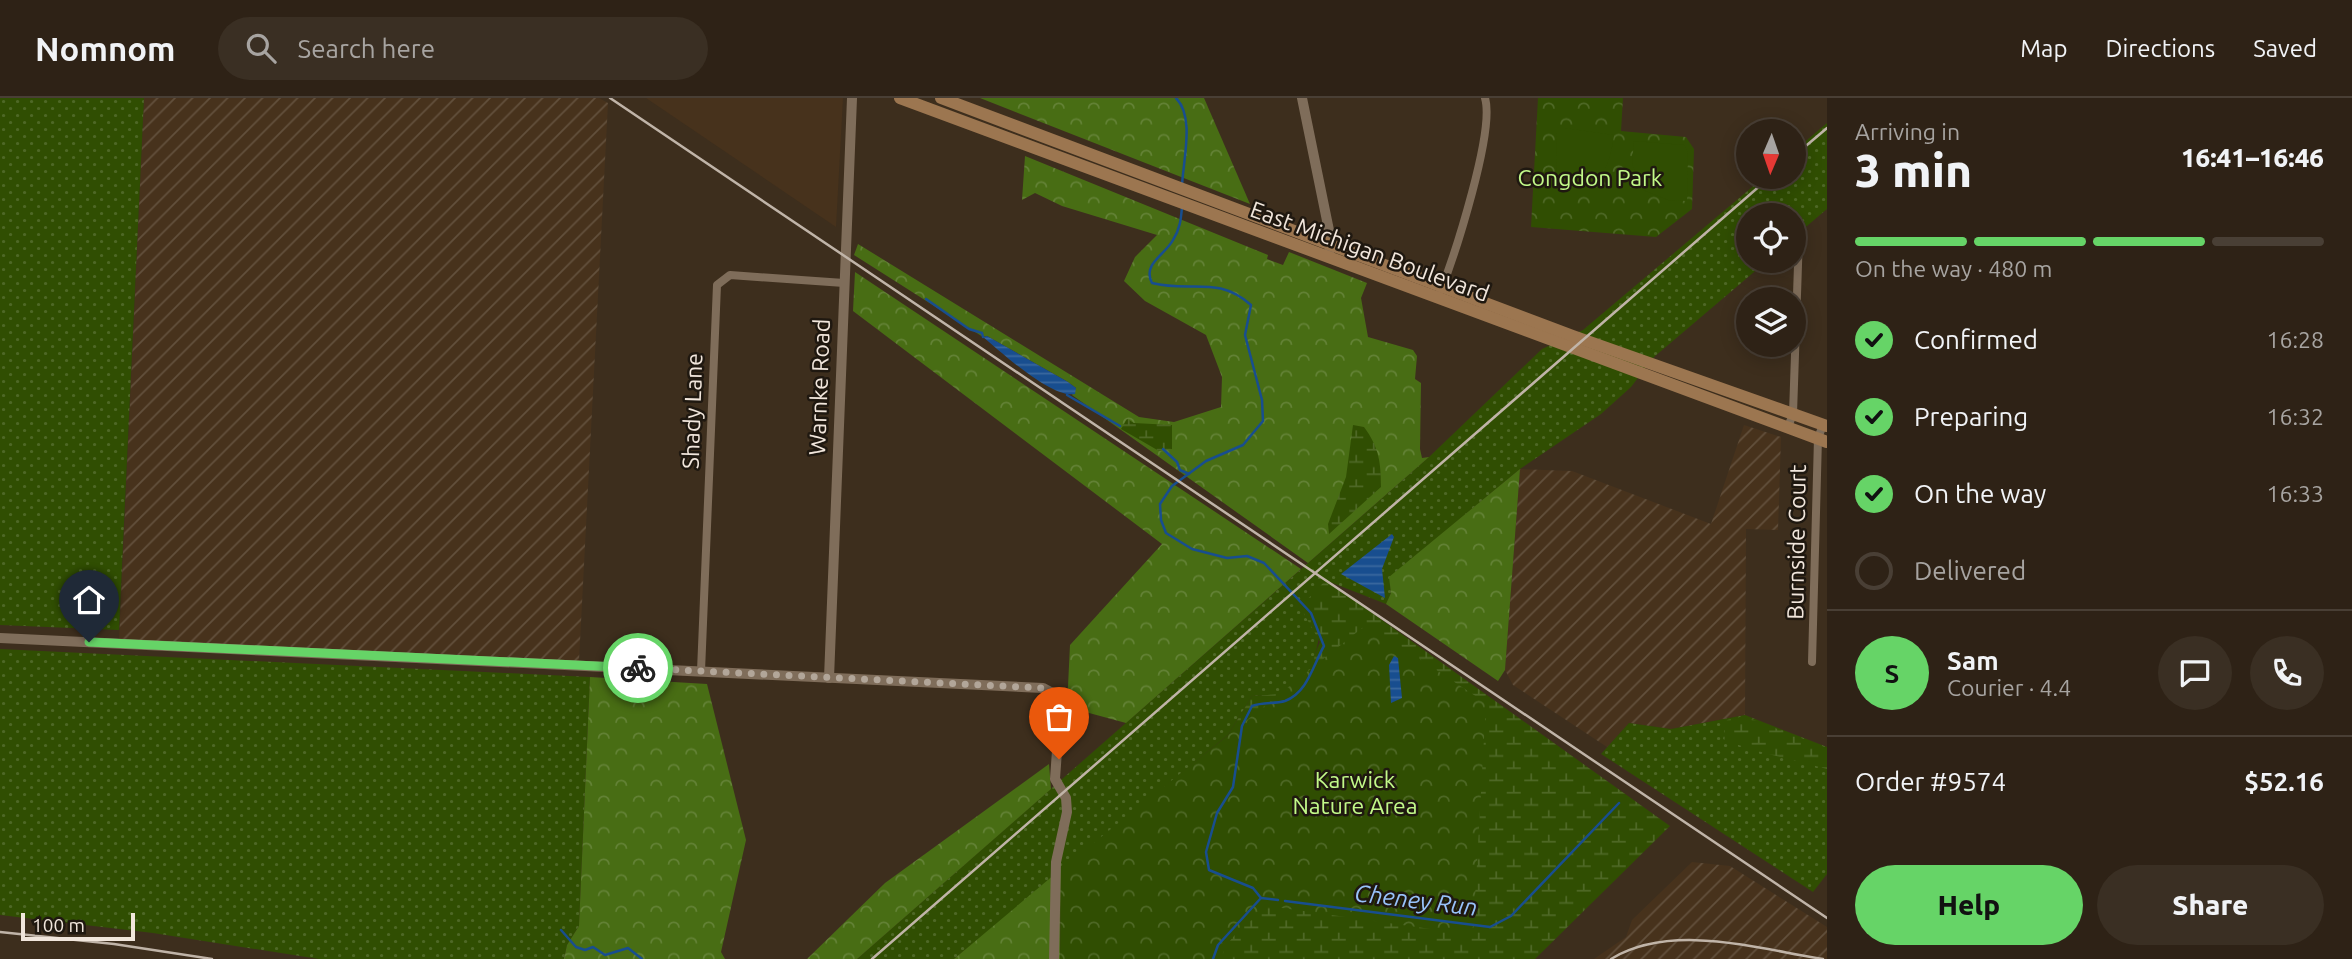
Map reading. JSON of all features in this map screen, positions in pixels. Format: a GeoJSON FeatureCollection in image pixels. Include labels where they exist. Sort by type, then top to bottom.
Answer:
{"type":"FeatureCollection","features":[{"type":"Feature","properties":{"kind":"main road","name":"East Michigan Boulevard"},"geometry":{"type":"LineString","coordinates":[[900,98],[1327,258],[1440,293],[1825,426]]}},
{"type":"Feature","properties":{"kind":"main road","name":"East Michigan Boulevard"},"geometry":{"type":"LineString","coordinates":[[941,98],[1332,245],[1440,293],[1822,440]]}},
{"type":"Feature","properties":{"kind":"street","name":"Warnke Road"},"geometry":{"type":"LineString","coordinates":[[829,678],[852,98]]}},
{"type":"Feature","properties":{"kind":"street"},"geometry":{"type":"LineString","coordinates":[[1302,98],[1320,174],[1332,245],[1327,258]]}},
{"type":"Feature","properties":{"kind":"street"},"geometry":{"type":"LineString","coordinates":[[1440,293],[1462,234],[1487,118],[1485,98]]}},
{"type":"Feature","properties":{"kind":"street"},"geometry":{"type":"LineString","coordinates":[[1788,427],[1793,414],[1798,273]]}},
{"type":"Feature","properties":{"kind":"street","name":"Shady Lane"},"geometry":{"type":"LineString","coordinates":[[701,671],[717,285],[730,275],[844,283]]}},
{"type":"Feature","properties":{"kind":"street","name":"Burnside Court"},"geometry":{"type":"LineString","coordinates":[[1812,662],[1822,440],[1825,426]]}},
{"type":"Feature","properties":{"kind":"street"},"geometry":{"type":"LineString","coordinates":[[0,638],[1043,688],[1056,695],[1060,708],[1055,779],[1066,798],[1067,813],[1056,862],[1054,959]]}},
{"type":"Feature","properties":{"kind":"shaded area"},"geometry":{"type":"Polygon","coordinates":[[[144,98],[599,98],[608,103],[579,661],[119,640],[144,98]]]}},
{"type":"Feature","properties":{"kind":"shaded area"},"geometry":{"type":"Polygon","coordinates":[[[646,98],[843,98],[836,227],[646,98]]]}},
{"type":"Feature","properties":{"kind":"shaded area"},"geometry":{"type":"Polygon","coordinates":[[[1744,425],[1781,437],[1778,530],[1746,529],[1745,715],[1671,729],[1629,723],[1607,747],[1513,685],[1505,670],[1520,469],[1572,471],[1711,524],[1744,425]]]}},
{"type":"Feature","properties":{"kind":"shaded area"},"geometry":{"type":"Polygon","coordinates":[[[1692,862],[1730,866],[1827,927],[1827,959],[1594,959],[1626,937],[1632,920],[1692,862]]]}},
{"type":"Feature","properties":{"kind":"green space"},"geometry":{"type":"Polygon","coordinates":[[[0,98],[144,98],[119,630],[0,625],[0,98]]]}},
{"type":"Feature","properties":{"kind":"green space"},"geometry":{"type":"Polygon","coordinates":[[[980,98],[1204,98],[1250,204],[980,98]]]}},
{"type":"Feature","properties":{"kind":"green space","name":"Congdon Park"},"geometry":{"type":"Polygon","coordinates":[[[1538,98],[1623,98],[1621,131],[1686,137],[1694,149],[1692,209],[1656,237],[1531,227],[1538,98]]]}},
{"type":"Feature","properties":{"kind":"green space"},"geometry":{"type":"Polygon","coordinates":[[[1827,123],[1827,209],[1806,227],[1806,203],[1736,203],[1736,273],[1753,273],[1654,357],[1631,387],[1601,414],[1520,469],[1390,577],[1391,593],[1386,604],[1325,580],[1318,642],[1314,659],[1301,685],[1287,695],[1252,696],[1228,735],[954,959],[857,959],[1429,457],[1542,349],[1583,330],[1750,189],[1806,189],[1806,141],[1827,123]]]}},
{"type":"Feature","properties":{"kind":"green space"},"geometry":{"type":"Polygon","coordinates":[[[1565,128],[1614,135],[1609,160],[1599,175],[1583,182],[1556,183],[1557,132],[1565,128]]]}},
{"type":"Feature","properties":{"kind":"green space"},"geometry":{"type":"Polygon","coordinates":[[[1634,141],[1684,145],[1688,152],[1687,201],[1668,200],[1643,190],[1632,164],[1634,141]]]}},
{"type":"Feature","properties":{"kind":"green space"},"geometry":{"type":"Polygon","coordinates":[[[1025,156],[1268,255],[1267,259],[1283,265],[1289,252],[1367,283],[1361,298],[1368,337],[1413,350],[1417,356],[1415,379],[1421,383],[1420,449],[1422,458],[1429,457],[1308,563],[1072,395],[1076,388],[1068,382],[987,336],[983,337],[854,255],[858,244],[1139,417],[1174,422],[1221,407],[1222,377],[1206,335],[1145,301],[1124,281],[1135,257],[1157,235],[1062,206],[1035,193],[1022,200],[1025,156]]]}},
{"type":"Feature","properties":{"kind":"green space"},"geometry":{"type":"Polygon","coordinates":[[[855,272],[1301,569],[1126,723],[1067,707],[1070,645],[1162,544],[853,311],[855,272]]]}},
{"type":"Feature","properties":{"kind":"green space"},"geometry":{"type":"Polygon","coordinates":[[[1127,419],[1134,423],[1172,425],[1172,449],[1159,451],[1121,429],[1127,419]]]}},
{"type":"Feature","properties":{"kind":"green space"},"geometry":{"type":"Polygon","coordinates":[[[1353,425],[1364,427],[1373,441],[1380,463],[1381,487],[1329,534],[1328,524],[1346,477],[1353,425]]]}},
{"type":"Feature","properties":{"kind":"green space"},"geometry":{"type":"Polygon","coordinates":[[[1520,469],[1505,670],[1498,681],[1386,604],[1391,593],[1389,577],[1520,469]]]}},
{"type":"Feature","properties":{"kind":"green space","name":"Karwick Nature Area"},"geometry":{"type":"Polygon","coordinates":[[[1326,580],[1670,826],[1535,959],[1200,959],[1228,735],[1252,696],[1293,690],[1304,679],[1320,642],[1300,607],[1326,580]]]}},
{"type":"Feature","properties":{"kind":"green space","name":"Karwick Nature Area"},"geometry":{"type":"Polygon","coordinates":[[[1367,624],[1486,703],[1473,935],[1269,906],[1234,936],[1221,959],[1060,959],[1061,869],[1367,624]]]}},
{"type":"Feature","properties":{"kind":"green space"},"geometry":{"type":"Polygon","coordinates":[[[0,649],[590,677],[579,926],[567,945],[564,959],[319,959],[153,933],[0,915],[0,649]]]}},
{"type":"Feature","properties":{"kind":"green space"},"geometry":{"type":"Polygon","coordinates":[[[590,677],[707,684],[746,840],[721,952],[725,959],[564,959],[567,945],[579,926],[590,677]]]}},
{"type":"Feature","properties":{"kind":"green space"},"geometry":{"type":"Polygon","coordinates":[[[1745,715],[1827,747],[1827,874],[1813,892],[1601,754],[1629,723],[1671,729],[1745,715]]]}},
{"type":"Feature","properties":{"kind":"green space"},"geometry":{"type":"Polygon","coordinates":[[[1744,716],[1827,748],[1827,769],[1723,739],[1727,720],[1744,716]]]}},
{"type":"Feature","properties":{"kind":"green space"},"geometry":{"type":"Polygon","coordinates":[[[1049,764],[1051,789],[857,959],[807,959],[885,883],[1049,764]]]}},
{"type":"Feature","properties":{"kind":"green space"},"geometry":{"type":"Polygon","coordinates":[[[1061,869],[1060,959],[954,959],[1061,869]]]}},
{"type":"Feature","properties":{"kind":"water"},"geometry":{"type":"Polygon","coordinates":[[[987,336],[1068,382],[1076,388],[1075,394],[1065,394],[1041,382],[983,337],[987,336]]]}},
{"type":"Feature","properties":{"kind":"water"},"geometry":{"type":"Polygon","coordinates":[[[1392,534],[1394,537],[1382,569],[1385,598],[1341,574],[1392,534]]]}},
{"type":"Feature","properties":{"kind":"water"},"geometry":{"type":"Polygon","coordinates":[[[1394,656],[1398,658],[1402,698],[1391,703],[1389,665],[1394,656]]]}},
{"type":"Feature","properties":{"kind":"waterway"},"geometry":{"type":"LineString","coordinates":[[1176,98],[1182,106],[1187,127],[1182,186]]}},
{"type":"Feature","properties":{"kind":"waterway"},"geometry":{"type":"LineString","coordinates":[[1182,207],[1175,236],[1150,270],[1152,283],[1166,286],[1215,287],[1227,290],[1251,305],[1245,335],[1262,400],[1263,421],[1243,445],[1206,461],[1172,486],[1160,504],[1161,520],[1166,533],[1192,549],[1227,558],[1247,556],[1264,563],[1311,613],[1324,646],[1305,685],[1293,697],[1285,701],[1252,706],[1242,726],[1233,787],[1217,813],[1206,852],[1209,870],[1253,888],[1261,898],[1218,945],[1213,959]]}},
{"type":"Feature","properties":{"kind":"waterway"},"geometry":{"type":"LineString","coordinates":[[926,299],[969,329],[982,333],[983,337]]}},
{"type":"Feature","properties":{"kind":"waterway"},"geometry":{"type":"LineString","coordinates":[[1067,395],[1120,426]]}},
{"type":"Feature","properties":{"kind":"waterway"},"geometry":{"type":"LineString","coordinates":[[1163,449],[1177,462],[1180,470],[1189,474]]}},
{"type":"Feature","properties":{"kind":"waterway","name":"Cheney Run"},"geometry":{"type":"LineString","coordinates":[[1285,901],[1490,927],[1511,916],[1619,803]]}},
{"type":"Feature","properties":{"kind":"waterway","name":"Cheney Run"},"geometry":{"type":"LineString","coordinates":[[1261,898],[1278,900]]}},
{"type":"Feature","properties":{"kind":"waterway"},"geometry":{"type":"LineString","coordinates":[[561,930],[576,947],[585,950],[593,947],[605,955],[628,948],[642,959]]}},
{"type":"Feature","properties":{"kind":"railway"},"geometry":{"type":"LineString","coordinates":[[610,98],[1827,918]]}},
{"type":"Feature","properties":{"kind":"railway"},"geometry":{"type":"LineString","coordinates":[[1806,146],[1827,128]]}},
{"type":"Feature","properties":{"kind":"railway"},"geometry":{"type":"LineString","coordinates":[[872,959],[1756,189]]}},
{"type":"Feature","properties":{"kind":"railway"},"geometry":{"type":"LineString","coordinates":[[0,932],[114,944],[212,959]]}},
{"type":"Feature","properties":{"kind":"railway"},"geometry":{"type":"LineString","coordinates":[[1611,959],[1635,948],[1688,940],[1716,941],[1823,959]]}},
{"type":"Feature","properties":{"kind":"way so far"},"geometry":{"type":"LineString","coordinates":[[638,668],[1043,688],[1056,695],[1060,708],[1059,759]]}},
{"type":"Feature","properties":{"kind":"route"},"geometry":{"type":"LineString","coordinates":[[89,642],[638,668]]}}]}
